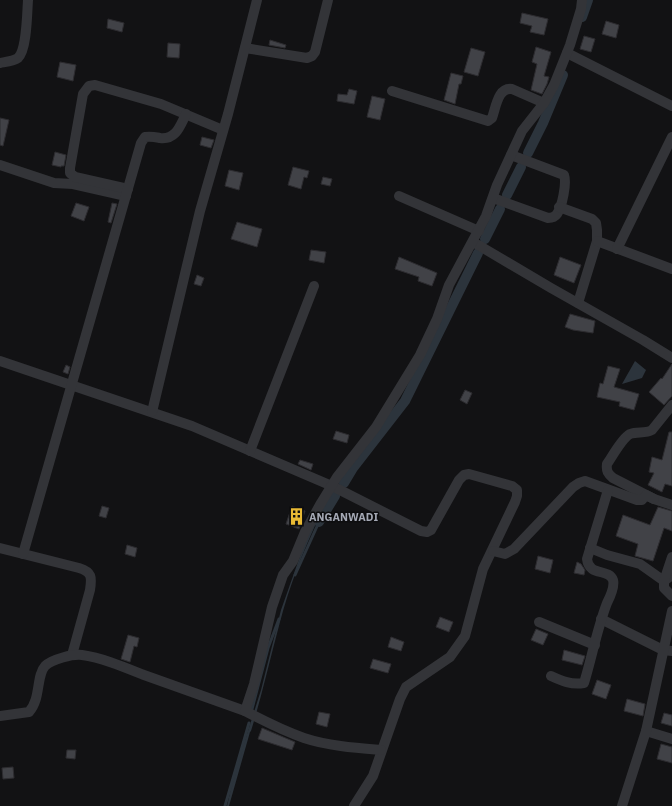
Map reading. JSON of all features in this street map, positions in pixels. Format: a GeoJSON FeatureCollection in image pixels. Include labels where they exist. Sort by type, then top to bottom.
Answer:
{"type":"FeatureCollection","features":[{"type":"Feature","properties":{"kind":"street"},"geometry":{"type":"LineString","coordinates":[[0,63],[17,59],[22,53],[28,0]]}},
{"type":"Feature","properties":{"kind":"street"},"geometry":{"type":"LineString","coordinates":[[152,412],[200,211],[228,114],[257,0]]}},
{"type":"Feature","properties":{"kind":"street"},"geometry":{"type":"LineString","coordinates":[[245,48],[307,58],[312,56],[315,52],[328,0]]}},
{"type":"Feature","properties":{"kind":"street"},"geometry":{"type":"LineString","coordinates":[[245,711],[254,684],[272,607],[283,575],[293,561],[305,532],[332,486],[376,427],[420,356],[437,319],[449,285],[486,216],[497,185],[522,131],[544,103],[554,85],[567,53],[581,9],[582,0]]}},
{"type":"Feature","properties":{"kind":"street"},"geometry":{"type":"LineString","coordinates":[[567,53],[672,106]]}},
{"type":"Feature","properties":{"kind":"street"},"geometry":{"type":"LineString","coordinates":[[127,193],[75,177],[70,173],[85,90],[89,86],[95,85],[161,104],[223,130]]}},
{"type":"Feature","properties":{"kind":"street"},"geometry":{"type":"LineString","coordinates":[[392,91],[488,120],[492,118],[502,91],[507,88],[544,103]]}},
{"type":"Feature","properties":{"kind":"street"},"geometry":{"type":"LineString","coordinates":[[23,554],[141,143],[145,137],[150,136],[169,138],[174,135],[186,114]]}},
{"type":"Feature","properties":{"kind":"street"},"geometry":{"type":"LineString","coordinates":[[617,249],[672,137]]}},
{"type":"Feature","properties":{"kind":"street"},"geometry":{"type":"LineString","coordinates":[[492,198],[548,218],[554,217],[558,213],[566,180],[564,175],[511,155]]}},
{"type":"Feature","properties":{"kind":"street"},"geometry":{"type":"LineString","coordinates":[[0,164],[54,183],[73,184],[127,193]]}},
{"type":"Feature","properties":{"kind":"street"},"geometry":{"type":"LineString","coordinates":[[399,196],[479,230]]}},
{"type":"Feature","properties":{"kind":"street"},"geometry":{"type":"LineString","coordinates":[[559,207],[592,219],[596,223],[597,241],[578,303]]}},
{"type":"Feature","properties":{"kind":"street"},"geometry":{"type":"LineString","coordinates":[[597,241],[672,269]]}},
{"type":"Feature","properties":{"kind":"street"},"geometry":{"type":"LineString","coordinates":[[473,242],[672,358]]}},
{"type":"Feature","properties":{"kind":"street"},"geometry":{"type":"LineString","coordinates":[[250,450],[314,286]]}},
{"type":"Feature","properties":{"kind":"street"},"geometry":{"type":"LineString","coordinates":[[0,361],[192,426],[332,486],[416,529],[427,532],[431,530],[459,480],[464,475],[469,474],[512,486],[517,490],[517,496],[483,569],[465,636],[450,657],[406,687],[381,750],[373,776],[354,806]]}},
{"type":"Feature","properties":{"kind":"street"},"geometry":{"type":"LineString","coordinates":[[654,499],[613,478],[606,469],[607,464],[626,437],[635,433],[647,433],[652,430],[672,406]]}},
{"type":"Feature","properties":{"kind":"street"},"geometry":{"type":"LineString","coordinates":[[493,550],[505,554],[514,548],[573,486],[584,481],[636,500],[642,500],[646,495],[672,505]]}},
{"type":"Feature","properties":{"kind":"street"},"geometry":{"type":"LineString","coordinates":[[551,676],[567,683],[584,683],[601,619],[614,582],[607,574],[590,568],[587,565],[590,548],[608,490]]}},
{"type":"Feature","properties":{"kind":"street"},"geometry":{"type":"LineString","coordinates":[[0,548],[79,568],[89,573],[92,579],[90,590],[72,655]]}},
{"type":"Feature","properties":{"kind":"street"},"geometry":{"type":"LineString","coordinates":[[590,548],[607,555],[640,564],[668,578]]}},
{"type":"Feature","properties":{"kind":"street"},"geometry":{"type":"LineString","coordinates":[[672,557],[668,578],[664,588],[672,596]]}},
{"type":"Feature","properties":{"kind":"street"},"geometry":{"type":"LineString","coordinates":[[622,806],[646,731],[668,651],[672,611]]}},
{"type":"Feature","properties":{"kind":"street"},"geometry":{"type":"LineString","coordinates":[[601,619],[668,651]]}},
{"type":"Feature","properties":{"kind":"street"},"geometry":{"type":"LineString","coordinates":[[538,622],[595,645]]}},
{"type":"Feature","properties":{"kind":"street"},"geometry":{"type":"LineString","coordinates":[[0,716],[29,712],[35,703],[42,672],[45,666],[72,655],[83,655],[107,661],[245,711],[264,721],[305,738],[352,747],[381,750]]}},
{"type":"Feature","properties":{"kind":"street"},"geometry":{"type":"LineString","coordinates":[[646,731],[672,739]]}},
{"type":"Feature","properties":{"kind":"shaded area"},"geometry":{"type":"Polygon","coordinates":[[[635,361],[646,370],[642,378],[622,384],[635,361]]]}},
{"type":"Feature","properties":{"kind":"shaded area"},"geometry":{"type":"Polygon","coordinates":[[[318,519],[292,583],[251,731],[229,806],[227,806],[234,775],[261,690],[281,610],[310,528],[318,519]]]}},
{"type":"Feature","properties":{"kind":"building"},"geometry":{"type":"Polygon","coordinates":[[[522,13],[548,19],[544,35],[530,32],[532,26],[520,23],[522,13]]]}},
{"type":"Feature","properties":{"kind":"building"},"geometry":{"type":"Polygon","coordinates":[[[108,19],[124,23],[122,32],[107,28],[108,19]]]}},
{"type":"Feature","properties":{"kind":"building"},"geometry":{"type":"Polygon","coordinates":[[[606,21],[619,25],[616,38],[602,34],[606,21]]]}},
{"type":"Feature","properties":{"kind":"building"},"geometry":{"type":"Polygon","coordinates":[[[584,36],[595,39],[591,52],[580,49],[584,36]]]}},
{"type":"Feature","properties":{"kind":"building"},"geometry":{"type":"Polygon","coordinates":[[[270,40],[286,45],[285,48],[269,45],[270,40]]]}},
{"type":"Feature","properties":{"kind":"building"},"geometry":{"type":"Polygon","coordinates":[[[168,43],[180,44],[179,58],[167,57],[168,43]]]}},
{"type":"Feature","properties":{"kind":"building"},"geometry":{"type":"Polygon","coordinates":[[[536,47],[551,52],[544,76],[549,77],[542,94],[531,90],[537,64],[532,62],[536,47]]]}},
{"type":"Feature","properties":{"kind":"building"},"geometry":{"type":"Polygon","coordinates":[[[471,48],[485,52],[478,76],[464,72],[471,48]]]}},
{"type":"Feature","properties":{"kind":"building"},"geometry":{"type":"Polygon","coordinates":[[[60,62],[76,65],[73,81],[57,77],[60,62]]]}},
{"type":"Feature","properties":{"kind":"building"},"geometry":{"type":"Polygon","coordinates":[[[451,73],[463,76],[461,84],[459,84],[455,104],[444,100],[451,73]]]}},
{"type":"Feature","properties":{"kind":"building"},"geometry":{"type":"Polygon","coordinates":[[[349,89],[357,91],[354,104],[337,101],[338,94],[347,95],[349,89]]]}},
{"type":"Feature","properties":{"kind":"building"},"geometry":{"type":"Polygon","coordinates":[[[372,96],[385,99],[380,120],[367,117],[372,96]]]}},
{"type":"Feature","properties":{"kind":"building"},"geometry":{"type":"Polygon","coordinates":[[[0,118],[9,120],[3,146],[0,145],[0,118]]]}},
{"type":"Feature","properties":{"kind":"building"},"geometry":{"type":"Polygon","coordinates":[[[202,137],[214,140],[211,148],[200,145],[202,137]]]}},
{"type":"Feature","properties":{"kind":"building"},"geometry":{"type":"Polygon","coordinates":[[[55,152],[66,155],[64,166],[61,167],[52,165],[55,152]]]}},
{"type":"Feature","properties":{"kind":"building"},"geometry":{"type":"Polygon","coordinates":[[[293,167],[309,171],[307,178],[304,177],[301,189],[288,185],[293,167]]]}},
{"type":"Feature","properties":{"kind":"building"},"geometry":{"type":"Polygon","coordinates":[[[229,170],[243,173],[239,190],[225,186],[229,170]]]}},
{"type":"Feature","properties":{"kind":"building"},"geometry":{"type":"Polygon","coordinates":[[[323,177],[332,179],[330,186],[321,184],[323,177]]]}},
{"type":"Feature","properties":{"kind":"building"},"geometry":{"type":"Polygon","coordinates":[[[76,203],[89,207],[84,221],[71,216],[76,203]]]}},
{"type":"Feature","properties":{"kind":"building"},"geometry":{"type":"Polygon","coordinates":[[[112,203],[117,204],[111,223],[108,222],[112,203]]]}},
{"type":"Feature","properties":{"kind":"building"},"geometry":{"type":"Polygon","coordinates":[[[237,222],[262,229],[257,247],[231,239],[237,222]]]}},
{"type":"Feature","properties":{"kind":"building"},"geometry":{"type":"Polygon","coordinates":[[[311,250],[326,252],[324,263],[309,260],[311,250]]]}},
{"type":"Feature","properties":{"kind":"building"},"geometry":{"type":"Polygon","coordinates":[[[399,257],[437,273],[432,286],[418,281],[419,277],[395,269],[399,257]]]}},
{"type":"Feature","properties":{"kind":"building"},"geometry":{"type":"Polygon","coordinates":[[[560,257],[581,265],[574,283],[554,275],[560,257]]]}},
{"type":"Feature","properties":{"kind":"building"},"geometry":{"type":"Polygon","coordinates":[[[197,275],[204,278],[201,286],[194,284],[197,275]]]}},
{"type":"Feature","properties":{"kind":"building"},"geometry":{"type":"Polygon","coordinates":[[[570,314],[595,321],[593,333],[573,330],[565,327],[570,314]]]}},
{"type":"Feature","properties":{"kind":"building"},"geometry":{"type":"Polygon","coordinates":[[[672,364],[672,396],[664,405],[649,392],[661,378],[662,379],[672,364]]]}},
{"type":"Feature","properties":{"kind":"building"},"geometry":{"type":"Polygon","coordinates":[[[66,365],[70,367],[68,374],[63,372],[66,365]]]}},
{"type":"Feature","properties":{"kind":"building"},"geometry":{"type":"Polygon","coordinates":[[[608,366],[620,369],[614,387],[639,394],[634,410],[619,406],[620,402],[597,397],[600,383],[603,384],[608,366]]]}},
{"type":"Feature","properties":{"kind":"building"},"geometry":{"type":"Polygon","coordinates":[[[465,390],[472,393],[467,404],[460,400],[465,390]]]}},
{"type":"Feature","properties":{"kind":"building"},"geometry":{"type":"Polygon","coordinates":[[[336,431],[349,435],[347,443],[333,439],[336,431]]]}},
{"type":"Feature","properties":{"kind":"building"},"geometry":{"type":"Polygon","coordinates":[[[669,432],[672,432],[672,486],[665,484],[662,492],[648,485],[654,473],[649,472],[652,457],[662,460],[669,432]]]}},
{"type":"Feature","properties":{"kind":"building"},"geometry":{"type":"Polygon","coordinates":[[[300,460],[313,464],[311,470],[298,464],[300,460]]]}},
{"type":"Feature","properties":{"kind":"building"},"geometry":{"type":"Polygon","coordinates":[[[102,506],[109,508],[106,518],[99,516],[102,506]]]}},
{"type":"Feature","properties":{"kind":"building","name":"ANGANWADI"},"geometry":{"type":"Polygon","coordinates":[[[292,506],[305,511],[299,529],[286,524],[292,506]]]}},
{"type":"Feature","properties":{"kind":"building"},"geometry":{"type":"Polygon","coordinates":[[[658,507],[672,511],[672,531],[664,528],[653,561],[635,556],[638,544],[616,536],[623,515],[650,525],[658,507]]]}},
{"type":"Feature","properties":{"kind":"building"},"geometry":{"type":"Polygon","coordinates":[[[127,545],[137,548],[135,557],[125,554],[127,545]]]}},
{"type":"Feature","properties":{"kind":"building"},"geometry":{"type":"Polygon","coordinates":[[[538,556],[553,560],[550,573],[535,569],[538,556]]]}},
{"type":"Feature","properties":{"kind":"building"},"geometry":{"type":"Polygon","coordinates":[[[577,562],[581,564],[585,570],[584,575],[574,573],[577,562]]]}},
{"type":"Feature","properties":{"kind":"building"},"geometry":{"type":"Polygon","coordinates":[[[440,617],[453,622],[449,632],[436,627],[440,617]]]}},
{"type":"Feature","properties":{"kind":"building"},"geometry":{"type":"Polygon","coordinates":[[[536,629],[548,634],[543,645],[531,640],[536,629]]]}},
{"type":"Feature","properties":{"kind":"building"},"geometry":{"type":"Polygon","coordinates":[[[128,635],[139,638],[137,647],[134,646],[130,662],[121,659],[128,635]]]}},
{"type":"Feature","properties":{"kind":"building"},"geometry":{"type":"Polygon","coordinates":[[[391,637],[404,642],[401,651],[388,647],[391,637]]]}},
{"type":"Feature","properties":{"kind":"building"},"geometry":{"type":"Polygon","coordinates":[[[564,650],[585,656],[582,665],[562,660],[564,650]]]}},
{"type":"Feature","properties":{"kind":"building"},"geometry":{"type":"Polygon","coordinates":[[[373,659],[391,664],[388,673],[370,668],[373,659]]]}},
{"type":"Feature","properties":{"kind":"building"},"geometry":{"type":"Polygon","coordinates":[[[597,680],[611,685],[606,699],[592,694],[597,680]]]}},
{"type":"Feature","properties":{"kind":"building"},"geometry":{"type":"Polygon","coordinates":[[[627,699],[645,704],[643,716],[624,711],[627,699]]]}},
{"type":"Feature","properties":{"kind":"building"},"geometry":{"type":"Polygon","coordinates":[[[319,712],[330,714],[327,727],[316,724],[319,712]]]}},
{"type":"Feature","properties":{"kind":"building"},"geometry":{"type":"Polygon","coordinates":[[[664,713],[672,715],[672,726],[661,723],[664,713]]]}},
{"type":"Feature","properties":{"kind":"building"},"geometry":{"type":"Polygon","coordinates":[[[262,728],[295,742],[292,750],[258,739],[262,728]]]}},
{"type":"Feature","properties":{"kind":"building"},"geometry":{"type":"Polygon","coordinates":[[[661,744],[672,747],[672,763],[657,759],[661,744]]]}},
{"type":"Feature","properties":{"kind":"building"},"geometry":{"type":"Polygon","coordinates":[[[67,750],[76,750],[75,759],[66,758],[67,750]]]}},
{"type":"Feature","properties":{"kind":"building"},"geometry":{"type":"Polygon","coordinates":[[[13,767],[14,778],[3,779],[2,768],[13,767]]]}},
{"type":"Feature","properties":{"kind":"waterway"},"geometry":{"type":"LineString","coordinates":[[582,17],[588,0]]}},
{"type":"Feature","properties":{"kind":"waterway"},"geometry":{"type":"LineString","coordinates":[[528,153],[543,123],[563,75]]}},
{"type":"Feature","properties":{"kind":"waterway"},"geometry":{"type":"LineString","coordinates":[[507,195],[521,167]]}},
{"type":"Feature","properties":{"kind":"waterway"},"geometry":{"type":"LineString","coordinates":[[485,239],[500,209]]}},
{"type":"Feature","properties":{"kind":"waterway"},"geometry":{"type":"LineString","coordinates":[[344,483],[353,468],[405,401],[478,253]]}},
{"type":"Feature","properties":{"kind":"waterway"},"geometry":{"type":"LineString","coordinates":[[319,522],[335,496]]}},
{"type":"Feature","properties":{"kind":"waterway"},"geometry":{"type":"LineString","coordinates":[[295,575],[319,522]]}},
{"type":"Feature","properties":{"kind":"waterway"},"geometry":{"type":"LineString","coordinates":[[252,709],[268,648],[279,619]]}},
{"type":"Feature","properties":{"kind":"waterway"},"geometry":{"type":"LineString","coordinates":[[225,806],[249,723]]}},
{"type":"Feature","properties":{"kind":"place","name":"ANGANWADI"},"geometry":{"type":"Point","coordinates":[296,517]}}]}
